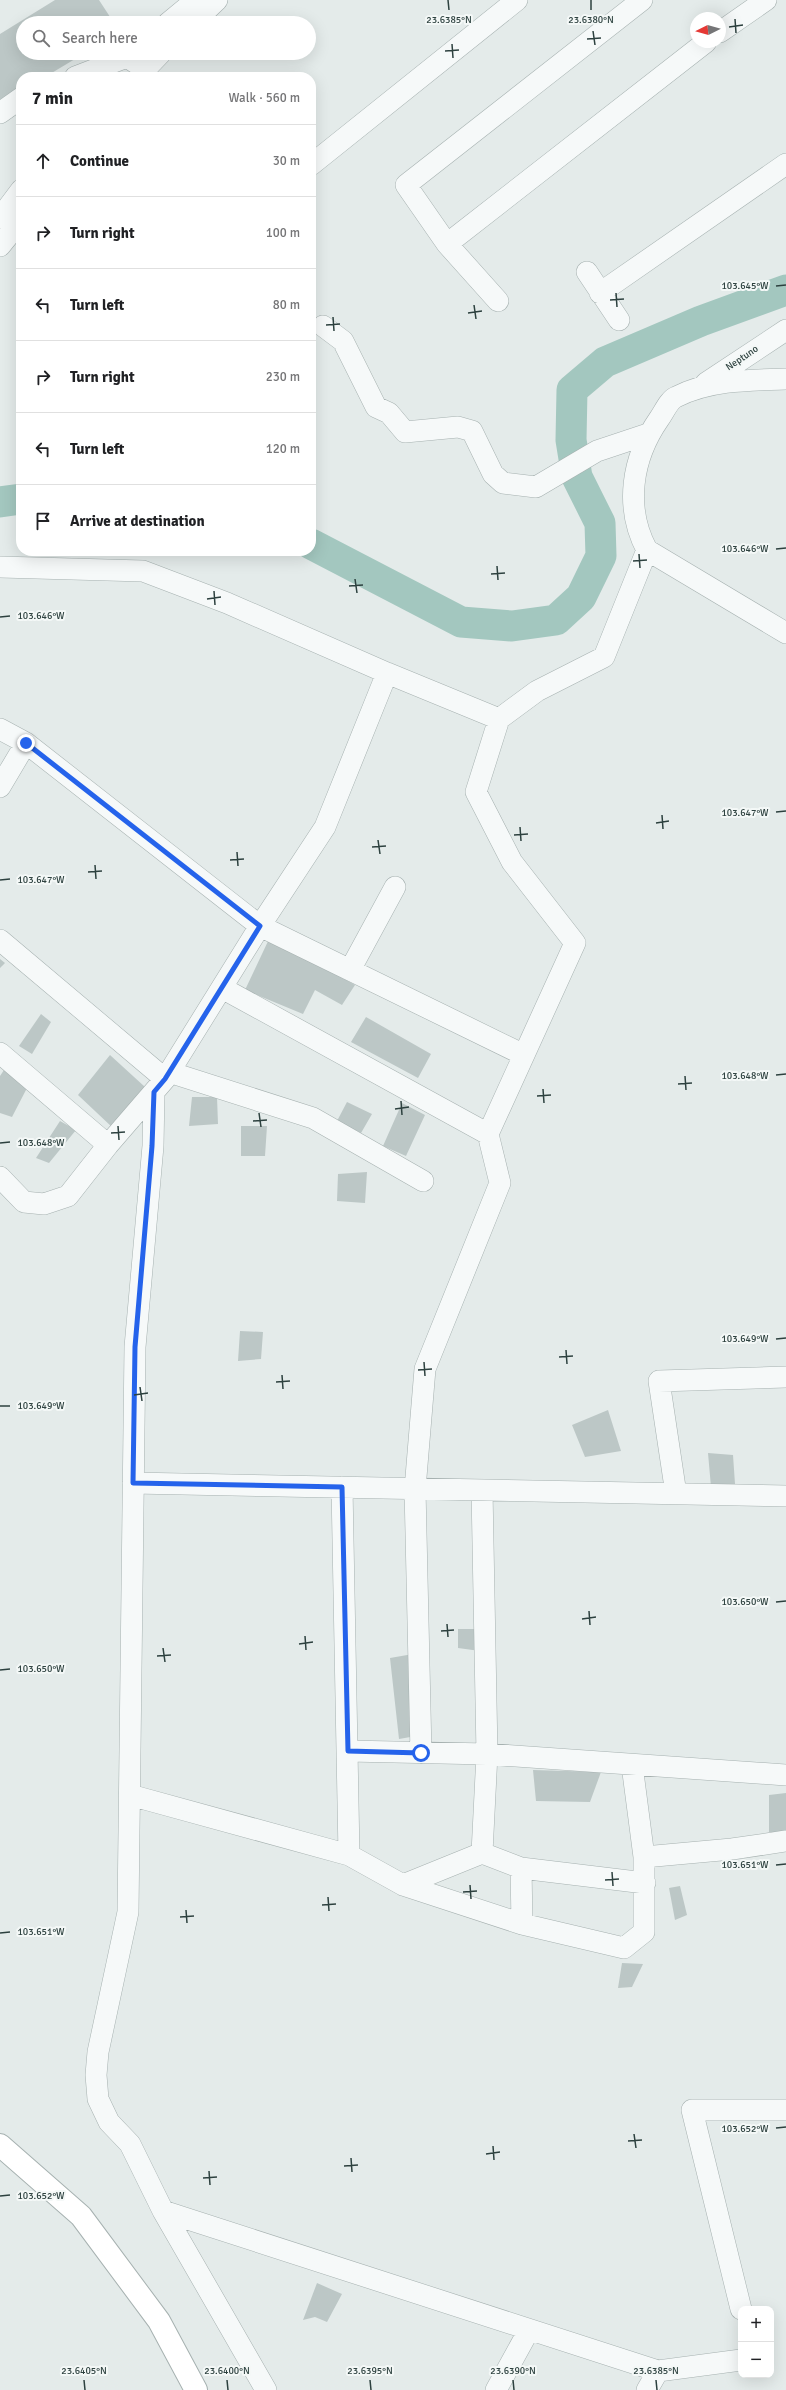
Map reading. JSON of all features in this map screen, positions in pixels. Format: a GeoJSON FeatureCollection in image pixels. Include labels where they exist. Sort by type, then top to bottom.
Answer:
{"type":"FeatureCollection","features":[{"type":"Feature","properties":{"kind":"main road"},"geometry":{"type":"LineString","coordinates":[[0,2145],[81,2216],[159,2321],[196,2390]]}},
{"type":"Feature","properties":{"kind":"street"},"geometry":{"type":"LineString","coordinates":[[177,16],[196,0]]}},
{"type":"Feature","properties":{"kind":"street"},"geometry":{"type":"LineString","coordinates":[[200,16],[217,0]]}},
{"type":"Feature","properties":{"kind":"street"},"geometry":{"type":"LineString","coordinates":[[316,161],[517,0]]}},
{"type":"Feature","properties":{"kind":"street"},"geometry":{"type":"LineString","coordinates":[[498,301],[447,244],[406,185],[642,0]]}},
{"type":"Feature","properties":{"kind":"street"},"geometry":{"type":"LineString","coordinates":[[726,28],[766,0]]}},
{"type":"Feature","properties":{"kind":"street"},"geometry":{"type":"LineString","coordinates":[[447,244],[698,48]]}},
{"type":"Feature","properties":{"kind":"street"},"geometry":{"type":"LineString","coordinates":[[88,72],[117,60]]}},
{"type":"Feature","properties":{"kind":"street"},"geometry":{"type":"LineString","coordinates":[[113,72],[124,60]]}},
{"type":"Feature","properties":{"kind":"street"},"geometry":{"type":"LineString","coordinates":[[132,60],[140,72]]}},
{"type":"Feature","properties":{"kind":"street"},"geometry":{"type":"LineString","coordinates":[[142,72],[154,60]]}},
{"type":"Feature","properties":{"kind":"street"},"geometry":{"type":"LineString","coordinates":[[0,113],[16,102]]}},
{"type":"Feature","properties":{"kind":"street"},"geometry":{"type":"LineString","coordinates":[[600,293],[786,164]]}},
{"type":"Feature","properties":{"kind":"street"},"geometry":{"type":"LineString","coordinates":[[0,218],[16,197]]}},
{"type":"Feature","properties":{"kind":"street"},"geometry":{"type":"LineString","coordinates":[[0,246],[16,226]]}},
{"type":"Feature","properties":{"kind":"street"},"geometry":{"type":"LineString","coordinates":[[587,272],[619,320]]}},
{"type":"Feature","properties":{"kind":"street"},"geometry":{"type":"LineString","coordinates":[[323,326],[343,341],[376,407],[389,413],[405,432],[458,427],[472,431],[494,474],[503,483],[536,487],[597,451],[648,434]]}},
{"type":"Feature","properties":{"kind":"street","name":"Neptuno"},"geometry":{"type":"LineString","coordinates":[[699,388],[786,330]]}},
{"type":"Feature","properties":{"kind":"street"},"geometry":{"type":"LineString","coordinates":[[786,379],[732,381],[699,388],[674,398],[648,434],[634,477],[632,508],[639,535],[647,550],[786,633]]}},
{"type":"Feature","properties":{"kind":"street"},"geometry":{"type":"LineString","coordinates":[[421,1753],[415,1489],[425,1369],[500,1183],[488,1134],[574,943],[512,862],[476,792],[499,719],[537,691],[604,657],[647,550]]}},
{"type":"Feature","properties":{"kind":"street"},"geometry":{"type":"LineString","coordinates":[[0,568],[143,570],[227,603],[387,674],[499,719]]}},
{"type":"Feature","properties":{"kind":"street"},"geometry":{"type":"LineString","coordinates":[[0,1177],[24,1202],[44,1204],[68,1196],[108,1145],[163,1081],[260,926],[326,827],[387,674]]}},
{"type":"Feature","properties":{"kind":"street"},"geometry":{"type":"LineString","coordinates":[[0,729],[26,743],[260,926],[524,1055]]}},
{"type":"Feature","properties":{"kind":"street"},"geometry":{"type":"LineString","coordinates":[[0,786],[26,743]]}},
{"type":"Feature","properties":{"kind":"street"},"geometry":{"type":"LineString","coordinates":[[350,970],[395,887]]}},
{"type":"Feature","properties":{"kind":"street"},"geometry":{"type":"LineString","coordinates":[[0,940],[163,1081],[313,1118],[423,1181]]}},
{"type":"Feature","properties":{"kind":"street"},"geometry":{"type":"LineString","coordinates":[[222,988],[488,1134]]}},
{"type":"Feature","properties":{"kind":"street"},"geometry":{"type":"LineString","coordinates":[[0,1053],[108,1145]]}},
{"type":"Feature","properties":{"kind":"street"},"geometry":{"type":"LineString","coordinates":[[163,1081],[152,1146],[135,1347],[128,1912],[98,2052],[96,2075],[98,2099],[109,2122],[130,2144],[163,2211],[266,2390]]}},
{"type":"Feature","properties":{"kind":"street"},"geometry":{"type":"LineString","coordinates":[[676,1494],[658,1381],[786,1377]]}},
{"type":"Feature","properties":{"kind":"street"},"geometry":{"type":"LineString","coordinates":[[133,1483],[786,1496]]}},
{"type":"Feature","properties":{"kind":"street"},"geometry":{"type":"LineString","coordinates":[[342,1487],[349,1855]]}},
{"type":"Feature","properties":{"kind":"street"},"geometry":{"type":"LineString","coordinates":[[482,1490],[487,1754],[482,1853]]}},
{"type":"Feature","properties":{"kind":"street"},"geometry":{"type":"LineString","coordinates":[[348,1751],[487,1754],[786,1775]]}},
{"type":"Feature","properties":{"kind":"street"},"geometry":{"type":"LineString","coordinates":[[130,1795],[349,1855],[404,1885],[522,1924],[624,1948],[644,1932],[644,1857],[632,1765]]}},
{"type":"Feature","properties":{"kind":"street"},"geometry":{"type":"LineString","coordinates":[[644,1857],[732,1849],[786,1841]]}},
{"type":"Feature","properties":{"kind":"street"},"geometry":{"type":"LineString","coordinates":[[404,1885],[482,1853],[521,1868],[645,1883]]}},
{"type":"Feature","properties":{"kind":"street"},"geometry":{"type":"LineString","coordinates":[[521,1868],[522,1924]]}},
{"type":"Feature","properties":{"kind":"street"},"geometry":{"type":"LineString","coordinates":[[740,2306],[692,2110],[786,2110]]}},
{"type":"Feature","properties":{"kind":"street"},"geometry":{"type":"LineString","coordinates":[[163,2211],[658,2372],[738,2360]]}},
{"type":"Feature","properties":{"kind":"street"},"geometry":{"type":"LineString","coordinates":[[496,2390],[529,2330]]}},
{"type":"Feature","properties":{"kind":"street"},"geometry":{"type":"LineString","coordinates":[[647,2390],[658,2372]]}},
{"type":"Feature","properties":{"kind":"building"},"geometry":{"type":"Polygon","coordinates":[[[55,0],[99,0],[109,16],[29,16],[55,0]]]}},
{"type":"Feature","properties":{"kind":"building"},"geometry":{"type":"Polygon","coordinates":[[[16,24],[16,60],[73,60],[53,72],[16,72],[16,95],[0,105],[0,34],[16,24]]]}},
{"type":"Feature","properties":{"kind":"building"},"geometry":{"type":"Polygon","coordinates":[[[270,937],[355,985],[342,1005],[315,990],[303,1014],[245,990],[270,937]]]}},
{"type":"Feature","properties":{"kind":"building"},"geometry":{"type":"Polygon","coordinates":[[[0,959],[5,963],[0,968],[0,959]]]}},
{"type":"Feature","properties":{"kind":"building"},"geometry":{"type":"Polygon","coordinates":[[[41,1014],[51,1022],[32,1054],[19,1046],[41,1014]]]}},
{"type":"Feature","properties":{"kind":"building"},"geometry":{"type":"Polygon","coordinates":[[[366,1017],[431,1054],[418,1078],[351,1042],[366,1017]]]}},
{"type":"Feature","properties":{"kind":"building"},"geometry":{"type":"Polygon","coordinates":[[[110,1055],[145,1087],[113,1128],[78,1095],[110,1055]]]}},
{"type":"Feature","properties":{"kind":"building"},"geometry":{"type":"Polygon","coordinates":[[[4,1070],[27,1088],[12,1117],[0,1113],[0,1076],[4,1070]]]}},
{"type":"Feature","properties":{"kind":"building"},"geometry":{"type":"Polygon","coordinates":[[[192,1097],[217,1097],[218,1124],[189,1126],[192,1097]]]}},
{"type":"Feature","properties":{"kind":"building"},"geometry":{"type":"Polygon","coordinates":[[[347,1102],[372,1114],[361,1133],[337,1121],[347,1102]]]}},
{"type":"Feature","properties":{"kind":"building"},"geometry":{"type":"Polygon","coordinates":[[[402,1103],[425,1115],[406,1156],[383,1146],[402,1103]]]}},
{"type":"Feature","properties":{"kind":"building"},"geometry":{"type":"Polygon","coordinates":[[[60,1121],[76,1130],[49,1163],[36,1158],[60,1121]]]}},
{"type":"Feature","properties":{"kind":"building"},"geometry":{"type":"Polygon","coordinates":[[[241,1126],[267,1126],[265,1156],[241,1156],[241,1126]]]}},
{"type":"Feature","properties":{"kind":"building"},"geometry":{"type":"Polygon","coordinates":[[[367,1172],[365,1203],[337,1201],[338,1174],[367,1172]]]}},
{"type":"Feature","properties":{"kind":"building"},"geometry":{"type":"Polygon","coordinates":[[[240,1331],[263,1332],[261,1359],[238,1361],[240,1331]]]}},
{"type":"Feature","properties":{"kind":"building"},"geometry":{"type":"Polygon","coordinates":[[[608,1410],[621,1451],[585,1457],[572,1425],[608,1410]]]}},
{"type":"Feature","properties":{"kind":"building"},"geometry":{"type":"Polygon","coordinates":[[[708,1453],[733,1455],[735,1484],[711,1487],[708,1453]]]}},
{"type":"Feature","properties":{"kind":"building"},"geometry":{"type":"Polygon","coordinates":[[[458,1629],[485,1629],[480,1651],[458,1648],[458,1629]]]}},
{"type":"Feature","properties":{"kind":"building"},"geometry":{"type":"Polygon","coordinates":[[[413,1654],[416,1736],[399,1739],[390,1658],[413,1654]]]}},
{"type":"Feature","properties":{"kind":"building"},"geometry":{"type":"Polygon","coordinates":[[[533,1770],[601,1772],[590,1802],[536,1801],[533,1770]]]}},
{"type":"Feature","properties":{"kind":"building"},"geometry":{"type":"Polygon","coordinates":[[[786,1793],[786,1834],[769,1832],[769,1795],[786,1793]]]}},
{"type":"Feature","properties":{"kind":"building"},"geometry":{"type":"Polygon","coordinates":[[[680,1886],[687,1915],[675,1920],[669,1888],[680,1886]]]}},
{"type":"Feature","properties":{"kind":"building"},"geometry":{"type":"Polygon","coordinates":[[[622,1963],[643,1964],[632,1987],[618,1988],[622,1963]]]}},
{"type":"Feature","properties":{"kind":"building"},"geometry":{"type":"Polygon","coordinates":[[[317,2283],[342,2294],[327,2322],[315,2317],[303,2320],[317,2283]]]}},
{"type":"Feature","properties":{"kind":"waterway"},"geometry":{"type":"LineString","coordinates":[[316,547],[461,622],[512,626],[556,620],[581,597],[601,556],[600,523],[577,477],[571,440],[572,390],[605,362],[701,321],[786,290]]}},
{"type":"Feature","properties":{"kind":"waterway"},"geometry":{"type":"LineString","coordinates":[[0,502],[16,500]]}},
{"type":"Feature","properties":{"kind":"route"},"geometry":{"type":"LineString","coordinates":[[26,743],[260,926],[165,1079],[154,1092],[152,1146],[135,1347],[133,1483],[342,1487],[348,1751],[421,1753]]}}]}
